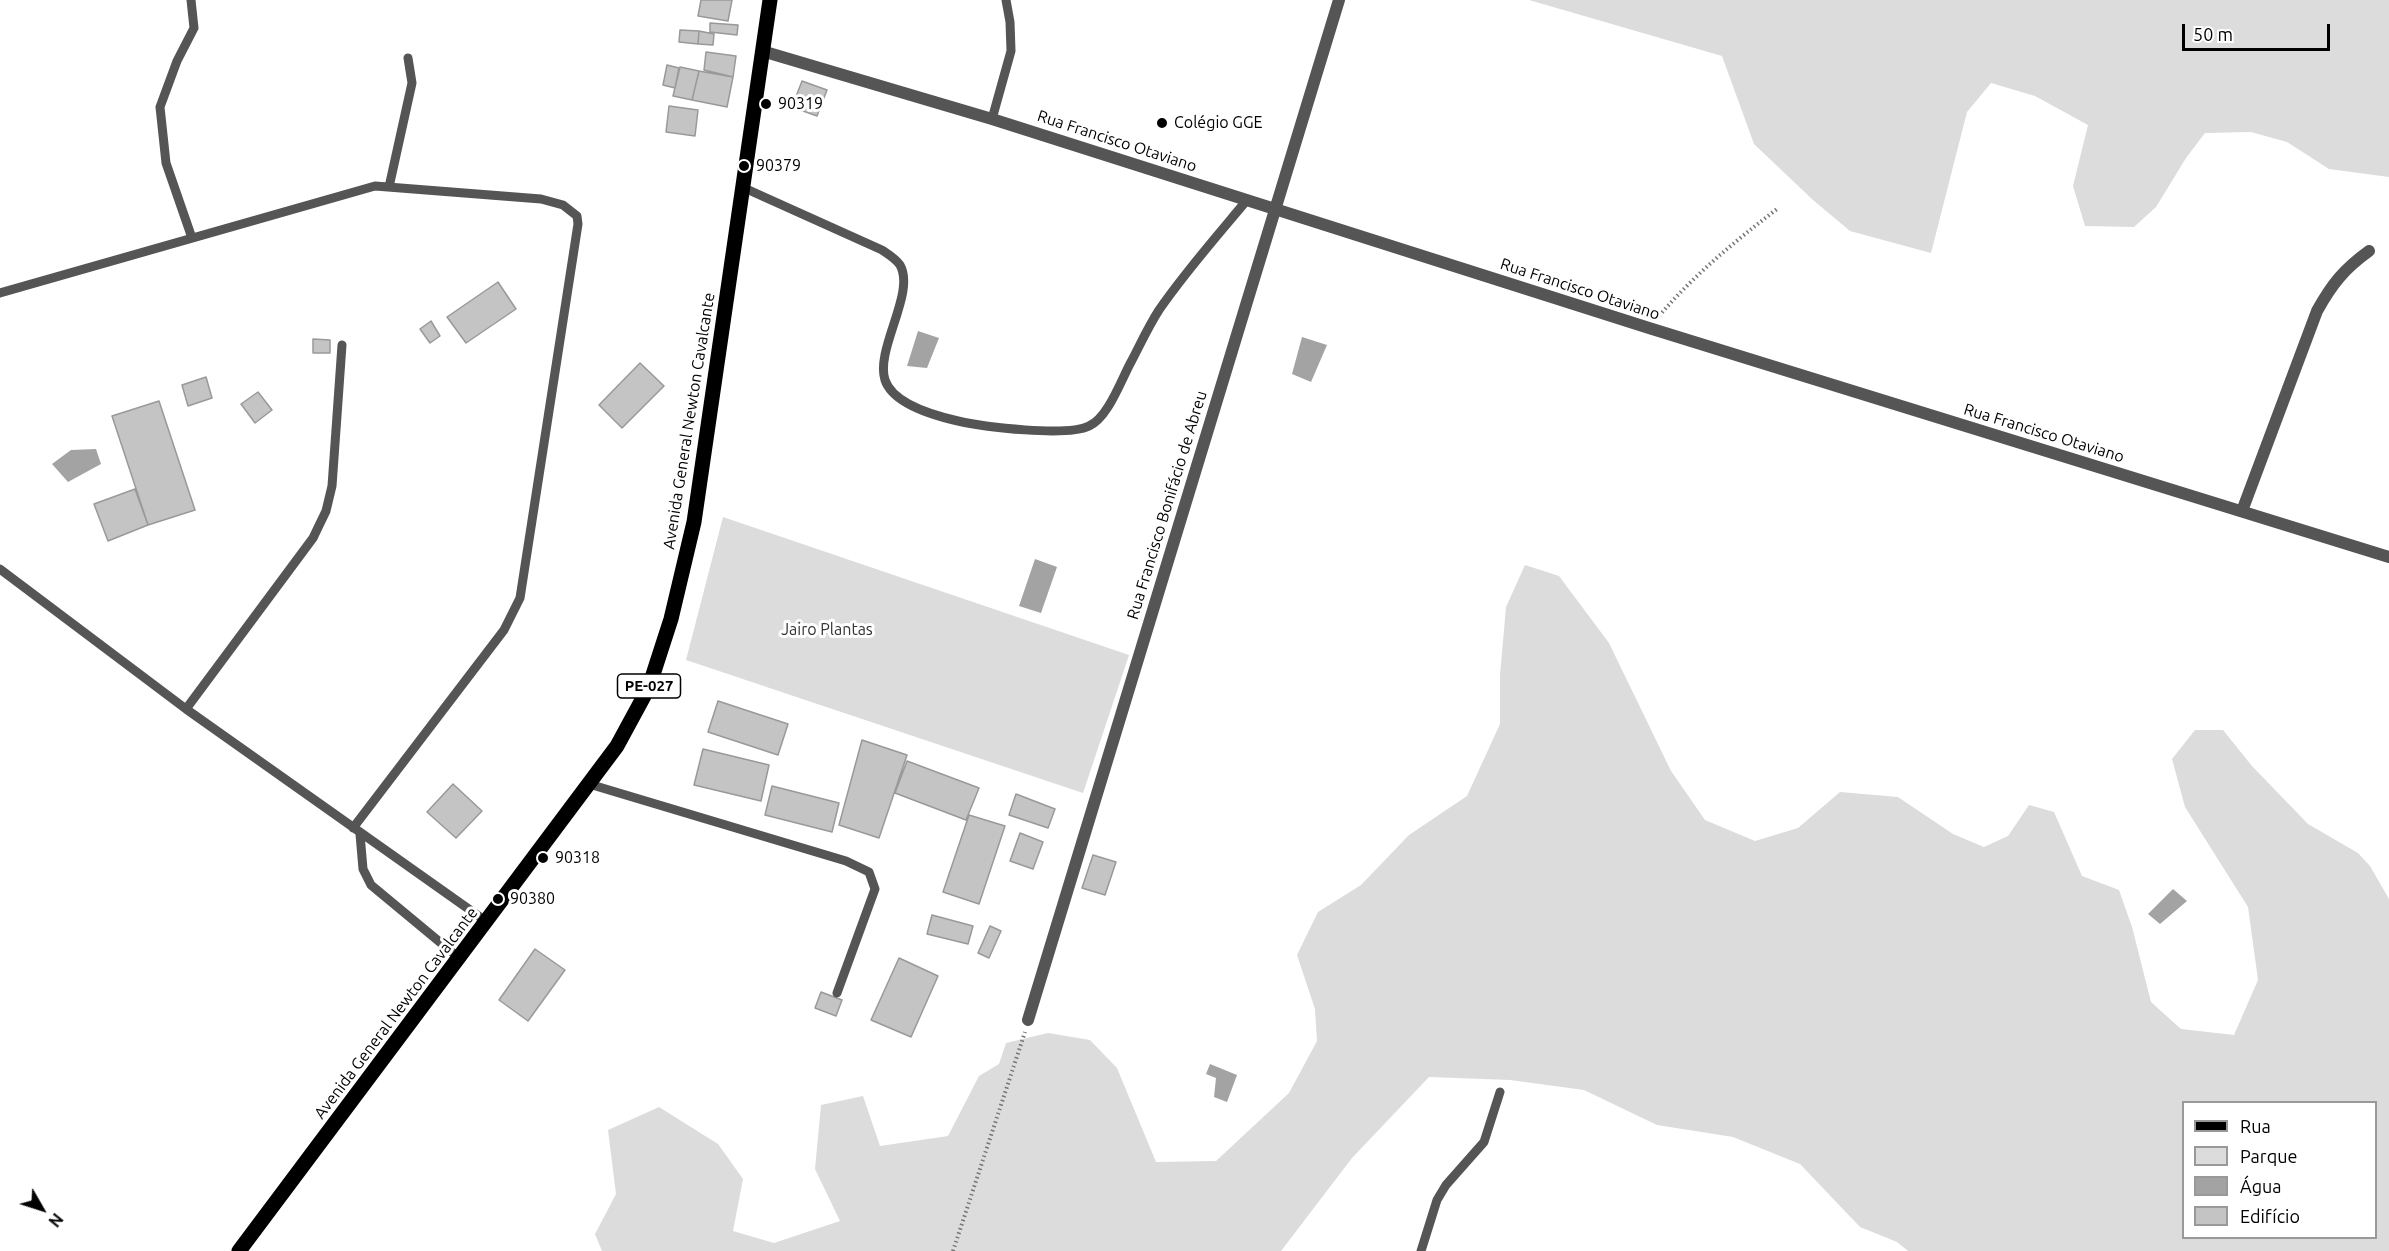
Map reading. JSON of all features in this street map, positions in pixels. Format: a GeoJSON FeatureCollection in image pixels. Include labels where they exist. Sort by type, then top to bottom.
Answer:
{"type":"FeatureCollection","features":[{"type":"Feature","properties":{"kind":"main road","name":"Avenida General Newton Cavalcante"},"geometry":{"type":"LineString","coordinates":[[239,1251],[617,746],[648,687],[671,618],[694,522],[770,0]]}},
{"type":"Feature","properties":{"kind":"street","name":"Rua Francisco Bonifácio de Abreu"},"geometry":{"type":"LineString","coordinates":[[1028,1020],[1339,0]]}},
{"type":"Feature","properties":{"kind":"street","name":"Rua Francisco Otaviano"},"geometry":{"type":"LineString","coordinates":[[762,51],[992,119],[1649,328],[2389,557]]}},
{"type":"Feature","properties":{"kind":"street"},"geometry":{"type":"LineString","coordinates":[[2242,511],[2317,311],[2330,288],[2347,267],[2369,251]]}},
{"type":"Feature","properties":{"kind":"lane"},"geometry":{"type":"LineString","coordinates":[[191,0],[194,28],[177,61],[160,107],[166,163],[192,238]]}},
{"type":"Feature","properties":{"kind":"lane"},"geometry":{"type":"LineString","coordinates":[[992,119],[1011,51],[1010,22],[1006,0]]}},
{"type":"Feature","properties":{"kind":"lane"},"geometry":{"type":"LineString","coordinates":[[389,187],[412,83],[408,58]]}},
{"type":"Feature","properties":{"kind":"lane"},"geometry":{"type":"LineString","coordinates":[[0,293],[360,189],[389,187],[541,199],[563,205],[577,216],[578,224],[520,598],[504,630],[357,831],[363,869],[371,885],[459,958]]}},
{"type":"Feature","properties":{"kind":"lane"},"geometry":{"type":"LineString","coordinates":[[742,187],[882,250],[899,263],[904,277],[902,295],[886,353],[885,379],[895,394],[913,406],[946,418],[979,426],[1029,430],[1070,430],[1089,426],[1104,414],[1158,312],[1247,200]]}},
{"type":"Feature","properties":{"kind":"lane"},"geometry":{"type":"LineString","coordinates":[[186,709],[313,538],[326,511],[332,486],[342,345]]}},
{"type":"Feature","properties":{"kind":"lane"},"geometry":{"type":"LineString","coordinates":[[0,569],[186,709],[487,922]]}},
{"type":"Feature","properties":{"kind":"lane"},"geometry":{"type":"LineString","coordinates":[[589,784],[846,861],[869,872],[875,889],[837,993]]}},
{"type":"Feature","properties":{"kind":"lane"},"geometry":{"type":"LineString","coordinates":[[1421,1251],[1437,1200],[1446,1185],[1484,1142],[1500,1092]]}},
{"type":"Feature","properties":{"kind":"path"},"geometry":{"type":"LineString","coordinates":[[1649,328],[1681,290],[1716,256],[1777,208]]}},
{"type":"Feature","properties":{"kind":"path"},"geometry":{"type":"LineString","coordinates":[[952,1251],[1028,1020]]}},
{"type":"Feature","properties":{"kind":"green space"},"geometry":{"type":"Polygon","coordinates":[[[1529,0],[2389,0],[2389,177],[2329,169],[2287,142],[2251,132],[2205,133],[2186,158],[2156,207],[2134,227],[2085,226],[2073,186],[2088,125],[2035,96],[1991,83],[1967,112],[1931,253],[1850,231],[1813,200],[1754,144],[1722,56],[1529,0]]]}},
{"type":"Feature","properties":{"kind":"green space","name":"Jairo Plantas"},"geometry":{"type":"Polygon","coordinates":[[[723,517],[1129,655],[1083,793],[686,660],[723,517]]]}},
{"type":"Feature","properties":{"kind":"green space"},"geometry":{"type":"Polygon","coordinates":[[[1525,565],[1559,576],[1609,643],[1671,771],[1705,820],[1755,841],[1798,828],[1840,792],[1898,797],[1953,834],[1984,847],[2008,836],[2029,805],[2054,812],[2082,876],[2119,890],[2132,927],[2151,1002],[2181,1029],[2234,1035],[2258,980],[2248,907],[2185,807],[2172,759],[2195,730],[2223,730],[2252,766],[2308,824],[2358,853],[2370,866],[2389,899],[2389,1251],[1908,1251],[1897,1242],[1860,1227],[1800,1164],[1733,1137],[1657,1125],[1584,1090],[1510,1080],[1429,1077],[1352,1158],[1281,1251],[602,1251],[595,1234],[616,1194],[608,1130],[659,1107],[718,1144],[743,1179],[733,1231],[774,1243],[840,1221],[815,1169],[821,1105],[863,1096],[880,1146],[948,1136],[979,1076],[999,1064],[1006,1043],[1048,1033],[1090,1040],[1117,1068],[1156,1162],[1216,1161],[1289,1093],[1317,1041],[1315,1009],[1297,955],[1318,912],[1361,885],[1409,835],[1467,796],[1500,724],[1500,675],[1506,607],[1525,565]]]}},
{"type":"Feature","properties":{"kind":"water"},"geometry":{"type":"Polygon","coordinates":[[[918,331],[939,338],[927,368],[907,366],[918,331]]]}},
{"type":"Feature","properties":{"kind":"water"},"geometry":{"type":"Polygon","coordinates":[[[1302,337],[1327,345],[1311,382],[1292,374],[1302,337]]]}},
{"type":"Feature","properties":{"kind":"water"},"geometry":{"type":"Polygon","coordinates":[[[96,449],[101,464],[68,482],[52,464],[71,450],[96,449]]]}},
{"type":"Feature","properties":{"kind":"water"},"geometry":{"type":"Polygon","coordinates":[[[1035,559],[1057,567],[1041,613],[1019,606],[1035,559]]]}},
{"type":"Feature","properties":{"kind":"water"},"geometry":{"type":"Polygon","coordinates":[[[2173,889],[2187,901],[2160,924],[2148,914],[2173,889]]]}},
{"type":"Feature","properties":{"kind":"water"},"geometry":{"type":"Polygon","coordinates":[[[1210,1064],[1237,1075],[1227,1102],[1214,1097],[1216,1078],[1206,1074],[1210,1064]]]}},
{"type":"Feature","properties":{"kind":"building"},"geometry":{"type":"Polygon","coordinates":[[[701,0],[732,0],[728,21],[698,16],[701,0]]]}},
{"type":"Feature","properties":{"kind":"building"},"geometry":{"type":"Polygon","coordinates":[[[710,23],[738,25],[737,35],[710,32],[710,23]]]}},
{"type":"Feature","properties":{"kind":"building"},"geometry":{"type":"Polygon","coordinates":[[[680,30],[699,31],[698,44],[679,42],[680,30]]]}},
{"type":"Feature","properties":{"kind":"building"},"geometry":{"type":"Polygon","coordinates":[[[699,31],[714,34],[713,45],[698,44],[699,31]]]}},
{"type":"Feature","properties":{"kind":"building"},"geometry":{"type":"Polygon","coordinates":[[[706,52],[736,56],[733,77],[704,70],[706,52]]]}},
{"type":"Feature","properties":{"kind":"building"},"geometry":{"type":"Polygon","coordinates":[[[667,65],[679,68],[675,88],[663,85],[667,65]]]}},
{"type":"Feature","properties":{"kind":"building"},"geometry":{"type":"Polygon","coordinates":[[[680,67],[699,71],[692,100],[673,96],[680,67]]]}},
{"type":"Feature","properties":{"kind":"building"},"geometry":{"type":"Polygon","coordinates":[[[699,71],[733,77],[727,107],[692,100],[699,71]]]}},
{"type":"Feature","properties":{"kind":"building"},"geometry":{"type":"Polygon","coordinates":[[[802,81],[827,90],[817,116],[792,107],[802,81]]]}},
{"type":"Feature","properties":{"kind":"building"},"geometry":{"type":"Polygon","coordinates":[[[669,106],[698,110],[695,136],[666,132],[669,106]]]}},
{"type":"Feature","properties":{"kind":"building"},"geometry":{"type":"Polygon","coordinates":[[[498,282],[516,309],[466,343],[447,317],[498,282]]]}},
{"type":"Feature","properties":{"kind":"building"},"geometry":{"type":"Polygon","coordinates":[[[431,321],[440,336],[430,343],[420,329],[431,321]]]}},
{"type":"Feature","properties":{"kind":"building"},"geometry":{"type":"Polygon","coordinates":[[[313,339],[330,340],[330,353],[313,353],[313,339]]]}},
{"type":"Feature","properties":{"kind":"building"},"geometry":{"type":"Polygon","coordinates":[[[640,363],[664,386],[622,428],[599,405],[640,363]]]}},
{"type":"Feature","properties":{"kind":"building"},"geometry":{"type":"Polygon","coordinates":[[[206,377],[212,398],[188,406],[182,385],[206,377]]]}},
{"type":"Feature","properties":{"kind":"building"},"geometry":{"type":"Polygon","coordinates":[[[258,392],[272,410],[255,423],[241,404],[258,392]]]}},
{"type":"Feature","properties":{"kind":"building"},"geometry":{"type":"Polygon","coordinates":[[[159,401],[195,510],[148,525],[112,416],[159,401]]]}},
{"type":"Feature","properties":{"kind":"building"},"geometry":{"type":"Polygon","coordinates":[[[135,489],[148,525],[108,541],[94,504],[135,489]]]}},
{"type":"Feature","properties":{"kind":"building"},"geometry":{"type":"Polygon","coordinates":[[[718,701],[788,724],[778,755],[708,732],[718,701]]]}},
{"type":"Feature","properties":{"kind":"building"},"geometry":{"type":"Polygon","coordinates":[[[862,740],[907,755],[879,838],[839,825],[862,740]]]}},
{"type":"Feature","properties":{"kind":"building"},"geometry":{"type":"Polygon","coordinates":[[[703,749],[769,765],[761,801],[694,785],[703,749]]]}},
{"type":"Feature","properties":{"kind":"building"},"geometry":{"type":"Polygon","coordinates":[[[907,761],[979,788],[966,820],[895,793],[907,761]]]}},
{"type":"Feature","properties":{"kind":"building"},"geometry":{"type":"Polygon","coordinates":[[[453,784],[482,811],[456,838],[427,812],[453,784]]]}},
{"type":"Feature","properties":{"kind":"building"},"geometry":{"type":"Polygon","coordinates":[[[772,786],[839,803],[832,832],[765,815],[772,786]]]}},
{"type":"Feature","properties":{"kind":"building"},"geometry":{"type":"Polygon","coordinates":[[[1016,794],[1055,809],[1048,828],[1009,815],[1016,794]]]}},
{"type":"Feature","properties":{"kind":"building"},"geometry":{"type":"Polygon","coordinates":[[[969,815],[1005,826],[979,904],[943,892],[969,815]]]}},
{"type":"Feature","properties":{"kind":"building"},"geometry":{"type":"Polygon","coordinates":[[[1020,833],[1043,842],[1033,869],[1010,861],[1020,833]]]}},
{"type":"Feature","properties":{"kind":"building"},"geometry":{"type":"Polygon","coordinates":[[[1093,855],[1116,862],[1105,895],[1082,888],[1093,855]]]}},
{"type":"Feature","properties":{"kind":"building"},"geometry":{"type":"Polygon","coordinates":[[[932,915],[973,926],[968,944],[927,934],[932,915]]]}},
{"type":"Feature","properties":{"kind":"building"},"geometry":{"type":"Polygon","coordinates":[[[990,926],[1001,931],[989,958],[978,953],[990,926]]]}},
{"type":"Feature","properties":{"kind":"building"},"geometry":{"type":"Polygon","coordinates":[[[535,949],[565,970],[528,1021],[499,1000],[535,949]]]}},
{"type":"Feature","properties":{"kind":"building"},"geometry":{"type":"Polygon","coordinates":[[[899,958],[938,976],[911,1037],[871,1020],[899,958]]]}},
{"type":"Feature","properties":{"kind":"building"},"geometry":{"type":"Polygon","coordinates":[[[821,992],[842,1000],[836,1016],[815,1008],[821,992]]]}},
{"type":"Feature","properties":{"kind":"place","name":"90319"},"geometry":{"type":"Point","coordinates":[766,104]}},
{"type":"Feature","properties":{"kind":"place","name":"Colégio GGE"},"geometry":{"type":"Point","coordinates":[1162,123]}},
{"type":"Feature","properties":{"kind":"place","name":"90379"},"geometry":{"type":"Point","coordinates":[744,166]}},
{"type":"Feature","properties":{"kind":"place","name":"90318"},"geometry":{"type":"Point","coordinates":[543,858]}},
{"type":"Feature","properties":{"kind":"place","name":"90380"},"geometry":{"type":"Point","coordinates":[498,899]}}]}
